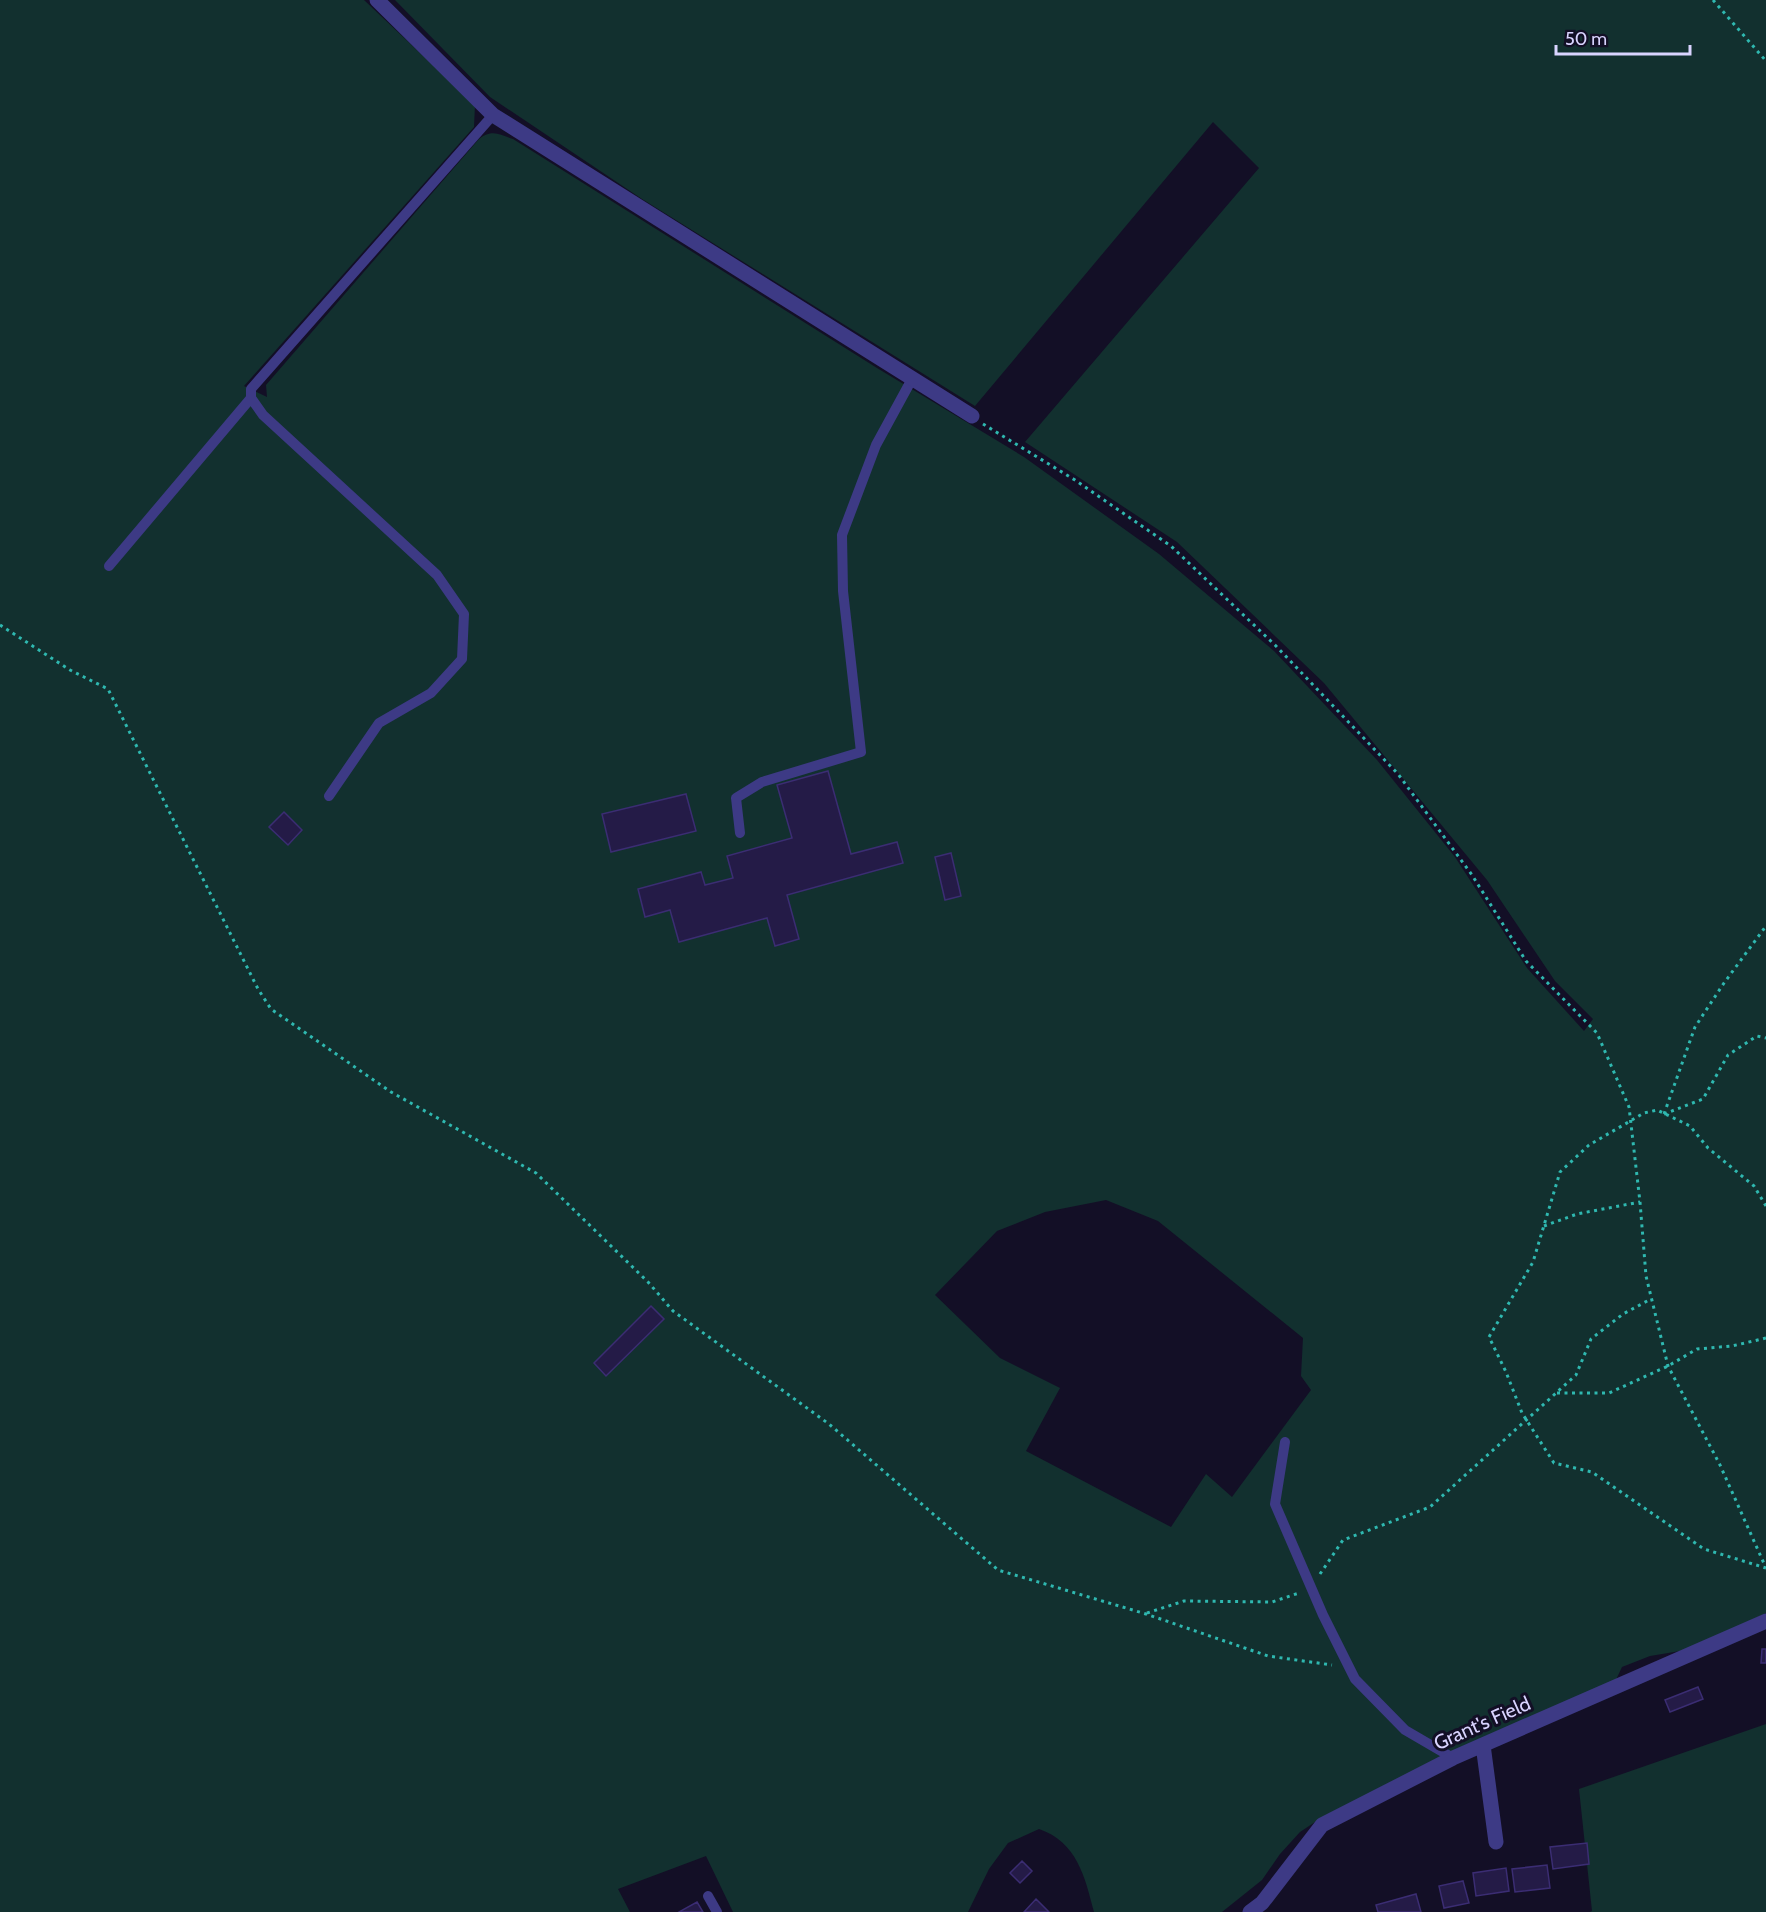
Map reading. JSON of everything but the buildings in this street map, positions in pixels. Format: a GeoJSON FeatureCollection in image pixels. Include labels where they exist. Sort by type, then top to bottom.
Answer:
{"type":"FeatureCollection","features":[{"type":"Feature","properties":{"kind":"street"},"geometry":{"type":"LineString","coordinates":[[377,0],[493,115],[972,417]]}},
{"type":"Feature","properties":{"kind":"street","name":"Grant's Field"},"geometry":{"type":"LineString","coordinates":[[1250,1912],[1262,1903],[1322,1825],[1453,1758],[1766,1621]]}},
{"type":"Feature","properties":{"kind":"street"},"geometry":{"type":"LineString","coordinates":[[1484,1745],[1496,1842]]}},
{"type":"Feature","properties":{"kind":"lane"},"geometry":{"type":"LineString","coordinates":[[328,796],[379,723],[431,693],[462,659],[464,614],[437,575],[263,415],[251,398],[251,389],[493,115]]}},
{"type":"Feature","properties":{"kind":"lane"},"geometry":{"type":"LineString","coordinates":[[740,833],[735,798],[762,782],[861,752],[843,591],[842,535],[876,445],[912,379]]}},
{"type":"Feature","properties":{"kind":"lane"},"geometry":{"type":"LineString","coordinates":[[109,566],[251,398]]}},
{"type":"Feature","properties":{"kind":"lane"},"geometry":{"type":"LineString","coordinates":[[1285,1442],[1275,1504],[1348,1667],[1355,1679],[1405,1730],[1453,1758]]}},
{"type":"Feature","properties":{"kind":"lane"},"geometry":{"type":"LineString","coordinates":[[708,1896],[717,1912]]}},
{"type":"Feature","properties":{"kind":"path"},"geometry":{"type":"LineString","coordinates":[[1713,0],[1766,61]]}},
{"type":"Feature","properties":{"kind":"path"},"geometry":{"type":"LineString","coordinates":[[972,417],[1075,480],[1171,546],[1276,646],[1398,774],[1472,874],[1526,961],[1597,1033],[1629,1107],[1641,1202],[1646,1276],[1668,1366],[1720,1466],[1766,1568]]}},
{"type":"Feature","properties":{"kind":"path"},"geometry":{"type":"LineString","coordinates":[[0,625],[70,670],[108,689],[258,989],[271,1009],[391,1092],[536,1173],[648,1282],[673,1311],[829,1424],[998,1570],[1146,1614],[1268,1656],[1348,1667]]}},
{"type":"Feature","properties":{"kind":"path"},"geometry":{"type":"LineString","coordinates":[[1664,1114],[1695,1027],[1766,926]]}},
{"type":"Feature","properties":{"kind":"path"},"geometry":{"type":"LineString","coordinates":[[1664,1114],[1703,1099],[1728,1055],[1757,1036],[1766,1038]]}},
{"type":"Feature","properties":{"kind":"path"},"geometry":{"type":"LineString","coordinates":[[1766,1206],[1754,1186],[1708,1148],[1690,1126],[1657,1110],[1644,1113],[1589,1145],[1560,1172],[1533,1262],[1489,1337],[1522,1413],[1554,1463],[1592,1472],[1704,1549],[1766,1568]]}},
{"type":"Feature","properties":{"kind":"path"},"geometry":{"type":"LineString","coordinates":[[1544,1226],[1577,1214],[1641,1202]]}},
{"type":"Feature","properties":{"kind":"path"},"geometry":{"type":"LineString","coordinates":[[1146,1614],[1184,1601],[1272,1602],[1312,1589],[1343,1540],[1430,1507],[1576,1375],[1591,1339],[1623,1314],[1652,1299]]}},
{"type":"Feature","properties":{"kind":"path"},"geometry":{"type":"LineString","coordinates":[[1557,1393],[1609,1393],[1668,1366],[1697,1349],[1732,1346],[1766,1338]]}},
{"type":"Feature","properties":{"kind":"green space"},"geometry":{"type":"Polygon","coordinates":[[[0,0],[364,0],[475,105],[474,127],[244,386],[267,397],[266,385],[479,139],[492,133],[513,139],[877,368],[1024,457],[1159,554],[1274,651],[1377,760],[1455,857],[1527,968],[1584,1031],[1593,1019],[1555,981],[1487,880],[1324,683],[1177,542],[1025,442],[1259,168],[1213,122],[975,406],[642,199],[490,97],[395,0],[1766,0],[1766,1613],[1692,1649],[1650,1656],[1622,1667],[1614,1684],[1321,1818],[1300,1832],[1280,1854],[1262,1880],[1222,1912],[1094,1912],[1083,1874],[1071,1852],[1052,1835],[1039,1829],[1008,1843],[989,1869],[968,1912],[733,1912],[706,1856],[618,1889],[630,1912],[0,1912],[0,0]],[[1106,1200],[1045,1212],[997,1231],[935,1295],[1000,1358],[1060,1388],[1026,1451],[1171,1527],[1206,1474],[1232,1497],[1311,1390],[1301,1376],[1303,1338],[1158,1221],[1106,1200]]]}},
{"type":"Feature","properties":{"kind":"green space"},"geometry":{"type":"Polygon","coordinates":[[[1766,1724],[1766,1912],[1590,1912],[1592,1911],[1579,1789],[1766,1724]]]}}]}
